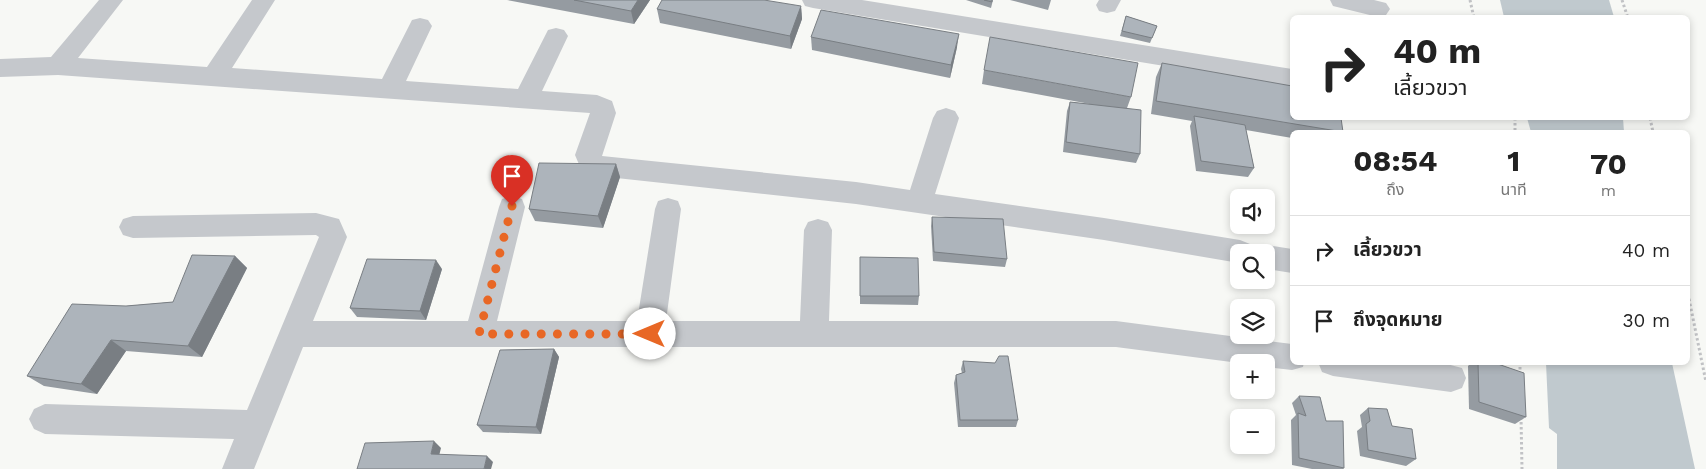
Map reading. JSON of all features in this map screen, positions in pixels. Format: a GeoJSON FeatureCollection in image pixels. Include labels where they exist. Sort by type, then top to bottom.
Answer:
{"type":"FeatureCollection","features":[{"type":"Feature","properties":{"kind":"street"},"geometry":{"type":"LineString","coordinates":[[58,66],[112,0]]}},
{"type":"Feature","properties":{"kind":"street"},"geometry":{"type":"LineString","coordinates":[[214,76],[264,0]]}},
{"type":"Feature","properties":{"kind":"street"},"geometry":{"type":"LineString","coordinates":[[813,0],[1290,78]]}},
{"type":"Feature","properties":{"kind":"street"},"geometry":{"type":"LineString","coordinates":[[1341,0],[1378,10]]}},
{"type":"Feature","properties":{"kind":"street"},"geometry":{"type":"LineString","coordinates":[[390,89],[420,26]]}},
{"type":"Feature","properties":{"kind":"street"},"geometry":{"type":"LineString","coordinates":[[526,99],[556,36]]}},
{"type":"Feature","properties":{"kind":"street"},"geometry":{"type":"LineString","coordinates":[[0,68],[58,66],[597,104],[603,108],[603,113],[588,155],[590,162],[598,166],[856,194],[1104,229],[1230,250]]}},
{"type":"Feature","properties":{"kind":"street"},"geometry":{"type":"LineString","coordinates":[[919,203],[946,118]]}},
{"type":"Feature","properties":{"kind":"street"},"geometry":{"type":"LineString","coordinates":[[479,334],[512,206]]}},
{"type":"Feature","properties":{"kind":"street"},"geometry":{"type":"LineString","coordinates":[[650,334],[668,210]]}},
{"type":"Feature","properties":{"kind":"street"},"geometry":{"type":"LineString","coordinates":[[133,227],[316,224],[329,227],[333,237],[238,469]]}},
{"type":"Feature","properties":{"kind":"street"},"geometry":{"type":"LineString","coordinates":[[814,334],[818,230]]}},
{"type":"Feature","properties":{"kind":"street"},"geometry":{"type":"LineString","coordinates":[[1275,259],[1290,262]]}},
{"type":"Feature","properties":{"kind":"street"},"geometry":{"type":"LineString","coordinates":[[294,334],[1116,334],[1290,357]]}},
{"type":"Feature","properties":{"kind":"street"},"geometry":{"type":"LineString","coordinates":[[1355,365],[1451,378]]}},
{"type":"Feature","properties":{"kind":"street"},"geometry":{"type":"LineString","coordinates":[[45,419],[256,425]]}},
{"type":"Feature","properties":{"kind":"path"},"geometry":{"type":"LineString","coordinates":[[1470,0],[1473,15]]}},
{"type":"Feature","properties":{"kind":"path"},"geometry":{"type":"LineString","coordinates":[[1622,0],[1627,15]]}},
{"type":"Feature","properties":{"kind":"path"},"geometry":{"type":"LineString","coordinates":[[1690,304],[1706,382]]}},
{"type":"Feature","properties":{"kind":"path"},"geometry":{"type":"LineString","coordinates":[[1520,365],[1521,382]]}},
{"type":"Feature","properties":{"kind":"path"},"geometry":{"type":"LineString","coordinates":[[1521,411],[1522,469]]}},
{"type":"Feature","properties":{"kind":"shaded area"},"geometry":{"type":"Polygon","coordinates":[[[1500,0],[1609,0],[1613,15],[1504,15],[1500,0]]]}},
{"type":"Feature","properties":{"kind":"shaded area"},"geometry":{"type":"Polygon","coordinates":[[[1528,120],[1623,120],[1624,130],[1530,130],[1528,120]]]}},
{"type":"Feature","properties":{"kind":"shaded area"},"geometry":{"type":"Polygon","coordinates":[[[1546,365],[1672,365],[1695,469],[1557,469],[1557,434],[1549,428],[1546,365]]]}},
{"type":"Feature","properties":{"kind":"building"},"geometry":{"type":"Polygon","coordinates":[[[574,0],[638,0],[631,11],[574,0]]]}},
{"type":"Feature","properties":{"kind":"building"},"geometry":{"type":"Polygon","coordinates":[[[662,0],[764,0],[801,6],[790,36],[657,9],[662,0]]]}},
{"type":"Feature","properties":{"kind":"building"},"geometry":{"type":"Polygon","coordinates":[[[821,10],[959,34],[951,65],[811,37],[821,10]]]}},
{"type":"Feature","properties":{"kind":"building"},"geometry":{"type":"Polygon","coordinates":[[[1126,16],[1157,26],[1152,38],[1122,31],[1126,16]]]}},
{"type":"Feature","properties":{"kind":"building"},"geometry":{"type":"Polygon","coordinates":[[[990,37],[1138,63],[1131,97],[984,70],[990,37]]]}},
{"type":"Feature","properties":{"kind":"building"},"geometry":{"type":"Polygon","coordinates":[[[1162,63],[1290,86],[1290,120],[1341,120],[1343,130],[1331,130],[1156,101],[1162,63]]]}},
{"type":"Feature","properties":{"kind":"building"},"geometry":{"type":"Polygon","coordinates":[[[1070,102],[1141,110],[1140,154],[1066,142],[1070,102]]]}},
{"type":"Feature","properties":{"kind":"building"},"geometry":{"type":"Polygon","coordinates":[[[1194,116],[1245,125],[1254,168],[1201,161],[1194,116]]]}},
{"type":"Feature","properties":{"kind":"building"},"geometry":{"type":"Polygon","coordinates":[[[539,163],[616,164],[598,216],[529,209],[539,163]]]}},
{"type":"Feature","properties":{"kind":"building"},"geometry":{"type":"Polygon","coordinates":[[[932,217],[1003,219],[1007,259],[934,252],[932,217]]]}},
{"type":"Feature","properties":{"kind":"building"},"geometry":{"type":"Polygon","coordinates":[[[192,255],[235,256],[188,346],[111,340],[81,384],[27,376],[72,304],[126,306],[173,302],[192,255]]]}},
{"type":"Feature","properties":{"kind":"building"},"geometry":{"type":"Polygon","coordinates":[[[860,257],[918,258],[919,296],[860,296],[860,257]]]}},
{"type":"Feature","properties":{"kind":"building"},"geometry":{"type":"Polygon","coordinates":[[[367,259],[436,260],[420,311],[350,308],[367,259]]]}},
{"type":"Feature","properties":{"kind":"building"},"geometry":{"type":"Polygon","coordinates":[[[554,349],[536,427],[477,425],[500,350],[554,349]]]}},
{"type":"Feature","properties":{"kind":"building"},"geometry":{"type":"Polygon","coordinates":[[[999,356],[1008,356],[1018,420],[960,420],[956,375],[965,372],[963,361],[995,363],[999,356]]]}},
{"type":"Feature","properties":{"kind":"building"},"geometry":{"type":"Polygon","coordinates":[[[1478,365],[1501,365],[1524,373],[1526,417],[1479,402],[1478,365]]]}},
{"type":"Feature","properties":{"kind":"building"},"geometry":{"type":"Polygon","coordinates":[[[1299,396],[1320,397],[1326,421],[1343,421],[1344,468],[1299,458],[1298,413],[1306,416],[1299,396]]]}},
{"type":"Feature","properties":{"kind":"building"},"geometry":{"type":"Polygon","coordinates":[[[1368,408],[1387,409],[1392,426],[1412,429],[1416,459],[1368,450],[1366,424],[1370,421],[1368,408]]]}},
{"type":"Feature","properties":{"kind":"building"},"geometry":{"type":"Polygon","coordinates":[[[434,441],[431,454],[487,456],[484,469],[357,469],[365,443],[434,441]]]}},
{"type":"Feature","properties":{"kind":"route"},"geometry":{"type":"LineString","coordinates":[[512,206],[479,334],[650,334]]}}]}
